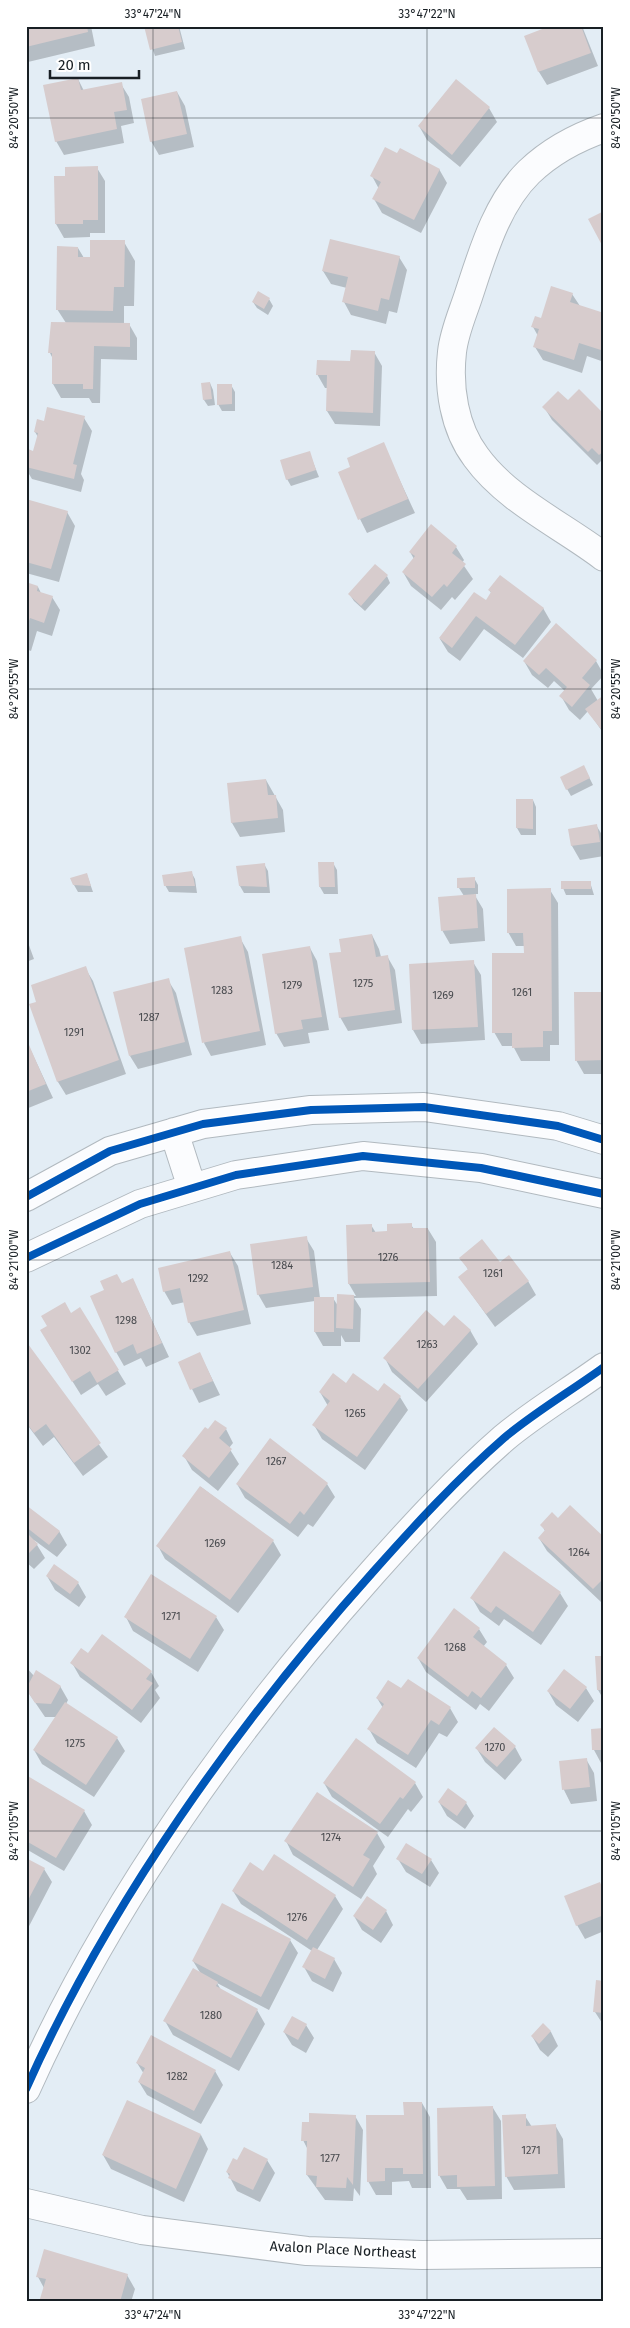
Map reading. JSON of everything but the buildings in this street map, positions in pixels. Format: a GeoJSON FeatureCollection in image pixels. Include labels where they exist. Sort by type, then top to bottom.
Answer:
{"type":"FeatureCollection","features":[{"type":"Feature","properties":{"kind":"street"},"geometry":{"type":"LineString","coordinates":[[604,128],[579,137],[553,151],[528,173],[509,198],[492,229],[467,299],[452,350],[451,370],[456,414],[464,437],[476,457],[522,502],[575,534],[604,557]]}},
{"type":"Feature","properties":{"kind":"street"},"geometry":{"type":"LineString","coordinates":[[26,1197],[110,1151],[203,1124],[311,1110],[424,1107],[558,1126],[604,1140]]}},
{"type":"Feature","properties":{"kind":"street"},"geometry":{"type":"LineString","coordinates":[[174,1132],[192,1188]]}},
{"type":"Feature","properties":{"kind":"street"},"geometry":{"type":"LineString","coordinates":[[26,1258],[140,1204],[192,1188],[236,1175],[363,1156],[481,1168],[604,1194]]}},
{"type":"Feature","properties":{"kind":"street"},"geometry":{"type":"LineString","coordinates":[[26,2089],[92,1961],[156,1854],[231,1745],[317,1634],[416,1525],[505,1438],[604,1367]]}},
{"type":"Feature","properties":{"kind":"street","name":"Avalon Place Northeast"},"geometry":{"type":"LineString","coordinates":[[26,2203],[142,2230],[307,2251],[422,2255],[604,2253]]}},
{"type":"Feature","properties":{"kind":"cycle path"},"geometry":{"type":"LineString","coordinates":[[26,1197],[110,1151],[203,1124],[311,1110],[424,1107],[558,1126],[604,1140]]}},
{"type":"Feature","properties":{"kind":"cycle path"},"geometry":{"type":"LineString","coordinates":[[26,1258],[140,1204],[236,1175],[363,1156],[481,1168],[604,1194]]}},
{"type":"Feature","properties":{"kind":"cycle path"},"geometry":{"type":"LineString","coordinates":[[26,2089],[59,2020],[96,1951],[136,1884],[225,1753],[273,1691],[322,1630],[373,1572],[469,1470],[516,1428],[604,1367]]}}]}
